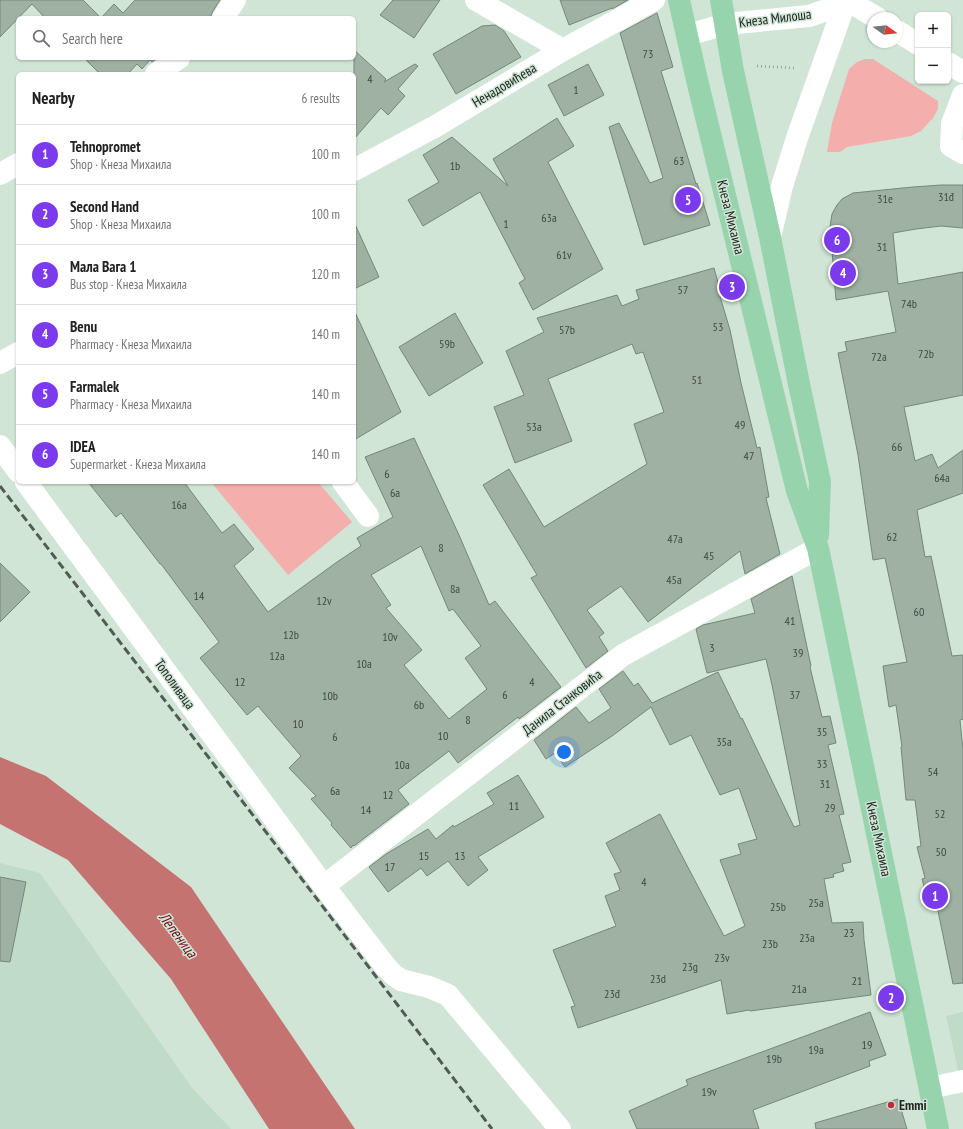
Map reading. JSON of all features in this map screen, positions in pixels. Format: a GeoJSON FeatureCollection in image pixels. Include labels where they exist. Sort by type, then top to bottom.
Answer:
{"type":"FeatureCollection","features":[{"type":"Feature","properties":{"kind":"main road","name":"Кнеза Михаила"},"geometry":{"type":"LineString","coordinates":[[679,0],[797,491],[818,548],[938,1129]]}},
{"type":"Feature","properties":{"kind":"main road","name":"Кнеза Михаила"},"geometry":{"type":"LineString","coordinates":[[721,0],[733,71],[770,237],[820,482],[818,548]]}},
{"type":"Feature","properties":{"kind":"street"},"geometry":{"type":"LineString","coordinates":[[224,16],[235,0]]}},
{"type":"Feature","properties":{"kind":"street"},"geometry":{"type":"LineString","coordinates":[[476,0],[563,50]]}},
{"type":"Feature","properties":{"kind":"street","name":"Ненадовићева"},"geometry":{"type":"LineString","coordinates":[[356,169],[436,126],[563,50],[654,0]]}},
{"type":"Feature","properties":{"kind":"street"},"geometry":{"type":"LineString","coordinates":[[770,237],[782,186],[846,0],[867,12]]}},
{"type":"Feature","properties":{"kind":"street","name":"Кнеза Милоша"},"geometry":{"type":"LineString","coordinates":[[688,35],[726,24],[809,16],[829,9],[846,0]]}},
{"type":"Feature","properties":{"kind":"street"},"geometry":{"type":"LineString","coordinates":[[903,34],[915,42]]}},
{"type":"Feature","properties":{"kind":"street"},"geometry":{"type":"LineString","coordinates":[[159,72],[176,60]]}},
{"type":"Feature","properties":{"kind":"street"},"geometry":{"type":"LineString","coordinates":[[951,65],[963,72]]}},
{"type":"Feature","properties":{"kind":"street"},"geometry":{"type":"LineString","coordinates":[[963,95],[952,124],[951,146],[963,153]]}},
{"type":"Feature","properties":{"kind":"street"},"geometry":{"type":"LineString","coordinates":[[0,174],[16,165]]}},
{"type":"Feature","properties":{"kind":"street"},"geometry":{"type":"LineString","coordinates":[[0,363],[16,354]]}},
{"type":"Feature","properties":{"kind":"street"},"geometry":{"type":"LineString","coordinates":[[0,446],[16,468]]}},
{"type":"Feature","properties":{"kind":"street","name":"Тополиваца"},"geometry":{"type":"LineString","coordinates":[[27,484],[324,886],[386,967],[394,976],[401,980],[429,987],[448,996],[560,1129]]}},
{"type":"Feature","properties":{"kind":"street"},"geometry":{"type":"LineString","coordinates":[[344,484],[368,516]]}},
{"type":"Feature","properties":{"kind":"street","name":"Данила Станковића"},"geometry":{"type":"LineString","coordinates":[[324,886],[623,654],[818,548]]}},
{"type":"Feature","properties":{"kind":"street"},"geometry":{"type":"LineString","coordinates":[[930,1088],[963,1081]]}},
{"type":"Feature","properties":{"kind":"path"},"geometry":{"type":"LineString","coordinates":[[733,71],[759,66],[795,68],[820,73]]}},
{"type":"Feature","properties":{"kind":"shaded area"},"geometry":{"type":"Polygon","coordinates":[[[865,59],[873,59],[938,101],[938,109],[933,118],[921,131],[911,136],[847,147],[840,152],[827,152],[832,123],[849,69],[857,62],[865,59]]]}},
{"type":"Feature","properties":{"kind":"shaded area"},"geometry":{"type":"Polygon","coordinates":[[[213,484],[320,484],[352,522],[288,575],[213,484]]]}},
{"type":"Feature","properties":{"kind":"shaded area"},"geometry":{"type":"Polygon","coordinates":[[[0,863],[40,873],[193,1089],[231,1129],[0,1129],[0,863]]]}},
{"type":"Feature","properties":{"kind":"shaded area"},"geometry":{"type":"Polygon","coordinates":[[[963,1012],[963,1073],[959,1074],[946,1016],[963,1012]]]}},
{"type":"Feature","properties":{"kind":"water","name":"Лепеница"},"geometry":{"type":"Polygon","coordinates":[[[0,757],[46,776],[191,887],[355,1129],[269,1129],[171,979],[68,860],[0,824],[0,757]]]}},
{"type":"Feature","properties":{"kind":"building"},"geometry":{"type":"Polygon","coordinates":[[[0,0],[83,0],[99,16],[43,16],[32,4],[20,16],[16,16],[16,20],[0,37],[0,0]]]}},
{"type":"Feature","properties":{"kind":"building"},"geometry":{"type":"Polygon","coordinates":[[[135,0],[220,0],[211,16],[103,16],[114,4],[123,13],[135,0]]]}},
{"type":"Feature","properties":{"kind":"building"},"geometry":{"type":"Polygon","coordinates":[[[393,0],[440,0],[414,38],[380,15],[393,0]]]}},
{"type":"Feature","properties":{"kind":"building"},"geometry":{"type":"Polygon","coordinates":[[[560,0],[628,0],[612,9],[569,25],[560,0]]]}},
{"type":"Feature","properties":{"kind":"building"},"geometry":{"type":"Polygon","coordinates":[[[657,13],[673,67],[661,71],[710,225],[644,245],[609,127],[619,123],[650,183],[663,178],[620,33],[657,13]]]}},
{"type":"Feature","properties":{"kind":"building"},"geometry":{"type":"Polygon","coordinates":[[[495,25],[504,31],[521,57],[456,94],[433,54],[482,26],[495,25]]]}},
{"type":"Feature","properties":{"kind":"building"},"geometry":{"type":"Polygon","coordinates":[[[356,52],[386,79],[384,82],[415,64],[418,66],[398,89],[405,96],[388,115],[381,108],[356,137],[356,72],[354,72],[356,52]]]}},
{"type":"Feature","properties":{"kind":"building"},"geometry":{"type":"Polygon","coordinates":[[[86,60],[150,60],[142,69],[137,64],[130,72],[98,72],[86,60]]]}},
{"type":"Feature","properties":{"kind":"building"},"geometry":{"type":"Polygon","coordinates":[[[588,64],[604,95],[564,116],[548,85],[588,64]]]}},
{"type":"Feature","properties":{"kind":"building"},"geometry":{"type":"Polygon","coordinates":[[[557,118],[574,146],[548,162],[603,269],[533,310],[519,283],[525,279],[480,192],[423,226],[408,200],[439,182],[423,155],[452,137],[508,186],[493,159],[557,118]]]}},
{"type":"Feature","properties":{"kind":"building"},"geometry":{"type":"Polygon","coordinates":[[[941,185],[963,185],[963,228],[941,226],[893,233],[898,284],[963,272],[963,395],[904,407],[915,461],[932,454],[938,468],[963,450],[963,493],[917,510],[925,557],[931,556],[952,656],[963,655],[963,719],[960,720],[963,750],[963,983],[953,984],[937,906],[930,908],[922,879],[925,878],[917,847],[921,846],[915,800],[906,800],[902,747],[896,705],[889,707],[883,666],[907,662],[885,558],[873,560],[858,455],[838,353],[847,351],[845,342],[896,332],[888,291],[836,300],[830,227],[832,214],[837,205],[842,199],[853,193],[941,185]]]}},
{"type":"Feature","properties":{"kind":"building"},"geometry":{"type":"Polygon","coordinates":[[[356,226],[379,277],[356,288],[356,226]]]}},
{"type":"Feature","properties":{"kind":"building"},"geometry":{"type":"Polygon","coordinates":[[[714,268],[757,448],[760,447],[769,497],[766,498],[780,554],[745,574],[740,551],[648,622],[621,586],[587,610],[604,633],[599,637],[608,651],[586,668],[531,578],[537,575],[483,485],[509,469],[544,527],[647,464],[634,424],[664,412],[643,352],[636,354],[632,344],[548,379],[572,441],[515,463],[494,407],[524,395],[506,351],[544,332],[537,318],[617,295],[622,306],[639,299],[636,290],[714,268]]]}},
{"type":"Feature","properties":{"kind":"building"},"geometry":{"type":"Polygon","coordinates":[[[455,313],[483,363],[429,396],[399,347],[455,313]]]}},
{"type":"Feature","properties":{"kind":"building"},"geometry":{"type":"Polygon","coordinates":[[[356,314],[401,412],[356,439],[356,314]]]}},
{"type":"Feature","properties":{"kind":"building"},"geometry":{"type":"Polygon","coordinates":[[[414,438],[459,535],[489,605],[495,601],[561,687],[519,719],[518,717],[458,763],[449,751],[398,790],[409,804],[351,848],[311,799],[316,796],[289,768],[301,756],[258,706],[247,715],[200,658],[219,642],[121,513],[116,517],[90,484],[185,484],[222,533],[234,524],[254,549],[234,566],[268,612],[361,546],[357,538],[393,517],[365,457],[414,438]],[[421,546],[371,575],[391,605],[386,608],[422,650],[404,665],[449,719],[487,689],[465,658],[481,646],[453,609],[449,611],[421,546]]]}},
{"type":"Feature","properties":{"kind":"building"},"geometry":{"type":"Polygon","coordinates":[[[0,563],[30,592],[0,622],[0,563]]]}},
{"type":"Feature","properties":{"kind":"building"},"geometry":{"type":"Polygon","coordinates":[[[792,576],[810,667],[822,717],[830,716],[836,743],[828,745],[844,814],[839,815],[851,862],[842,864],[844,871],[833,874],[834,877],[824,879],[832,923],[863,922],[871,995],[727,1014],[721,980],[578,1028],[571,1007],[575,1006],[553,950],[616,926],[605,896],[620,890],[614,874],[621,872],[606,843],[660,814],[724,936],[745,926],[720,860],[741,854],[738,844],[757,839],[739,788],[720,795],[691,735],[670,745],[651,707],[612,736],[565,767],[555,753],[546,759],[534,740],[576,707],[589,723],[611,708],[599,689],[623,671],[634,686],[638,683],[652,703],[718,672],[741,719],[742,718],[794,827],[800,825],[766,659],[707,673],[696,629],[703,625],[755,613],[751,599],[792,576]]]}},
{"type":"Feature","properties":{"kind":"building"},"geometry":{"type":"Polygon","coordinates":[[[518,775],[544,817],[478,857],[488,870],[468,886],[448,861],[427,876],[421,868],[388,892],[369,867],[386,854],[428,829],[436,839],[453,825],[454,827],[494,804],[487,793],[518,775]]]}},
{"type":"Feature","properties":{"kind":"building"},"geometry":{"type":"Polygon","coordinates":[[[0,877],[26,882],[10,962],[0,961],[0,877]]]}},
{"type":"Feature","properties":{"kind":"building"},"geometry":{"type":"Polygon","coordinates":[[[870,1012],[886,1055],[869,1061],[870,1066],[753,1110],[759,1129],[637,1129],[629,1111],[688,1085],[686,1080],[870,1012]]]}},
{"type":"Feature","properties":{"kind":"building"},"geometry":{"type":"Polygon","coordinates":[[[898,1099],[907,1129],[816,1129],[815,1123],[898,1099]]]}},
{"type":"Feature","properties":{"kind":"railway"},"geometry":{"type":"LineString","coordinates":[[0,486],[492,1129]]}},
{"type":"Feature","properties":{"kind":"place","name":"Farmalek"},"geometry":{"type":"Point","coordinates":[688,200]}},
{"type":"Feature","properties":{"kind":"place","name":"IDEA"},"geometry":{"type":"Point","coordinates":[837,240]}},
{"type":"Feature","properties":{"kind":"place","name":"Benu"},"geometry":{"type":"Point","coordinates":[843,273]}},
{"type":"Feature","properties":{"kind":"place","name":"Мала Вага 1"},"geometry":{"type":"Point","coordinates":[732,287]}},
{"type":"Feature","properties":{"kind":"place","name":"Tehnopromet"},"geometry":{"type":"Point","coordinates":[935,896]}},
{"type":"Feature","properties":{"kind":"place","name":"Second Hand"},"geometry":{"type":"Point","coordinates":[891,998]}},
{"type":"Feature","properties":{"kind":"place","name":"Emmi"},"geometry":{"type":"Point","coordinates":[891,1105]}}]}
